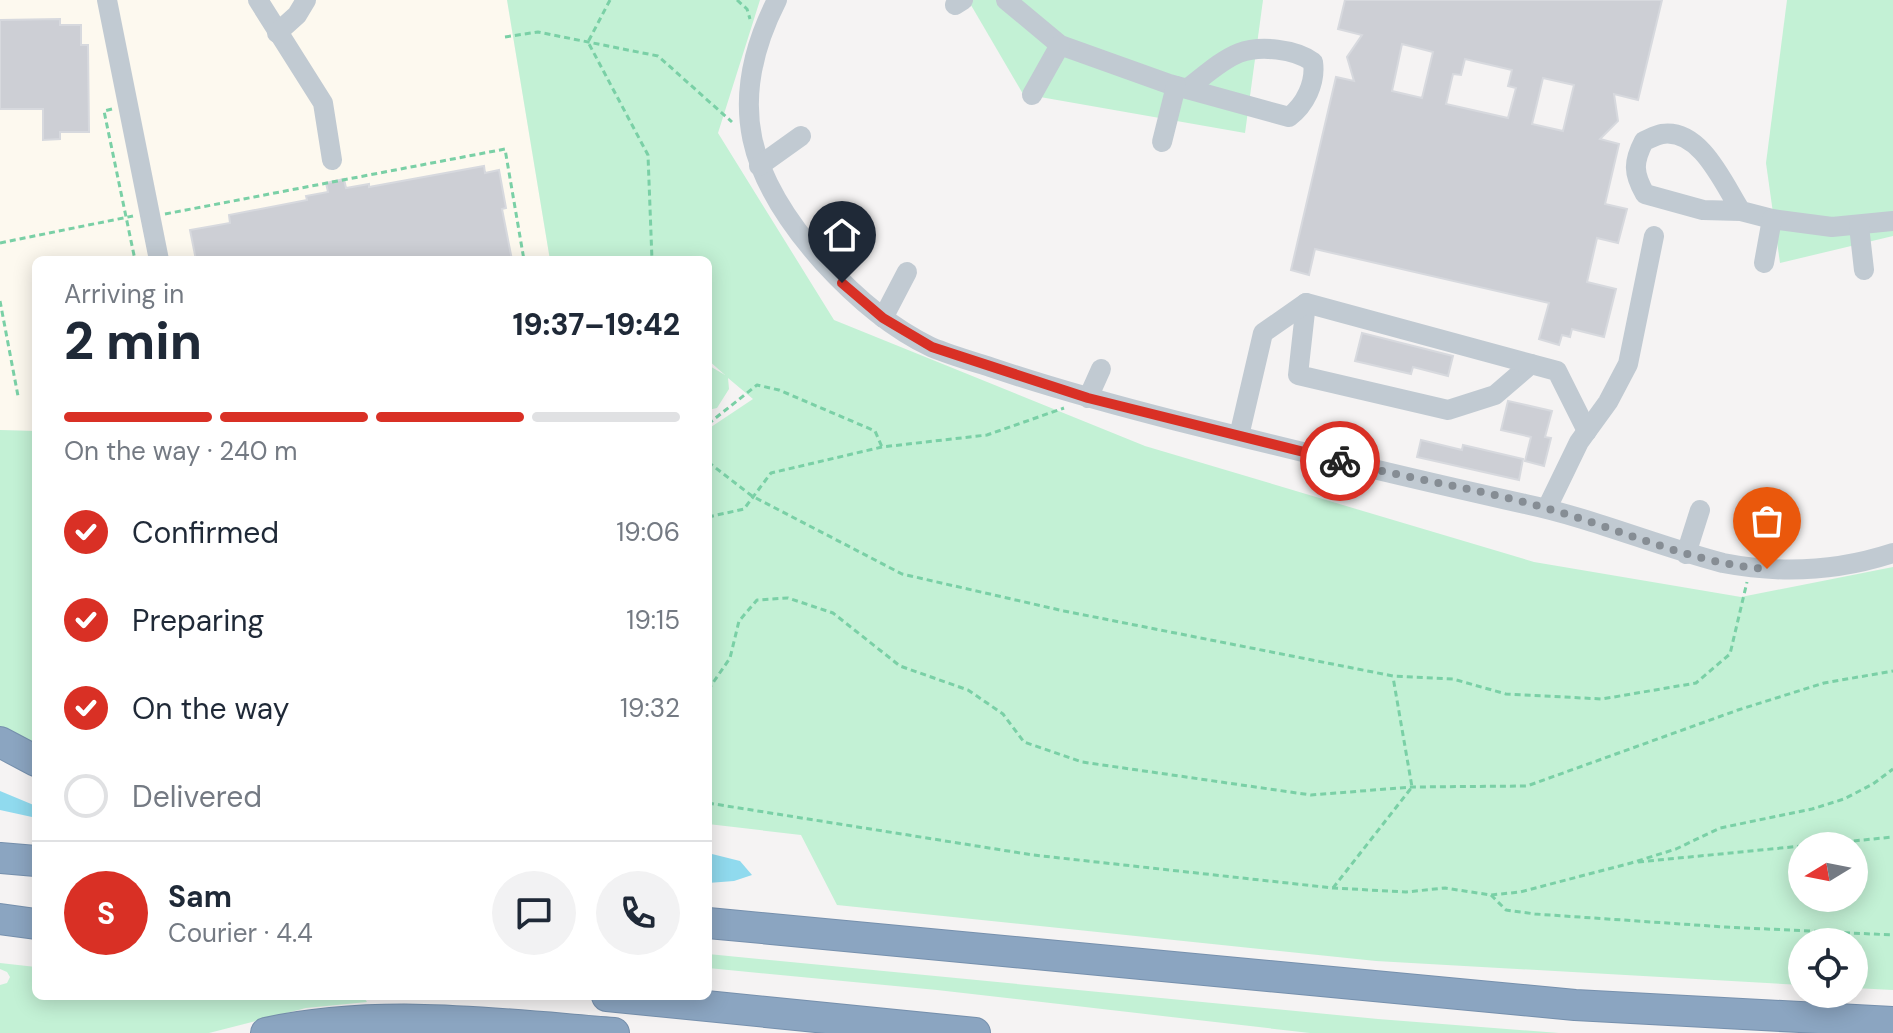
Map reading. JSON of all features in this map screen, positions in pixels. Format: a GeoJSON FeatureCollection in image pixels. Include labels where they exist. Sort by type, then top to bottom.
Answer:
{"type":"FeatureCollection","features":[{"type":"Feature","properties":{"kind":"highway"},"geometry":{"type":"LineString","coordinates":[[0,742],[32,759]]}},
{"type":"Feature","properties":{"kind":"highway"},"geometry":{"type":"LineString","coordinates":[[0,858],[32,863]]}},
{"type":"Feature","properties":{"kind":"highway"},"geometry":{"type":"LineString","coordinates":[[0,865],[32,864]]}},
{"type":"Feature","properties":{"kind":"highway"},"geometry":{"type":"LineString","coordinates":[[0,919],[32,923]]}},
{"type":"Feature","properties":{"kind":"highway"},"geometry":{"type":"LineString","coordinates":[[712,923],[1575,1005],[1893,1022]]}},
{"type":"Feature","properties":{"kind":"highway"},"geometry":{"type":"LineString","coordinates":[[0,933],[32,935]]}},
{"type":"Feature","properties":{"kind":"highway"},"geometry":{"type":"LineString","coordinates":[[647,1000],[975,1033]]}},
{"type":"Feature","properties":{"kind":"highway"},"geometry":{"type":"LineString","coordinates":[[266,1033],[370,1020],[453,1021],[614,1033]]}},
{"type":"Feature","properties":{"kind":"street"},"geometry":{"type":"LineString","coordinates":[[107,0],[158,256]]}},
{"type":"Feature","properties":{"kind":"street"},"geometry":{"type":"LineString","coordinates":[[258,0],[323,103],[332,160]]}},
{"type":"Feature","properties":{"kind":"street"},"geometry":{"type":"LineString","coordinates":[[277,33],[297,15],[306,0]]}},
{"type":"Feature","properties":{"kind":"street"},"geometry":{"type":"LineString","coordinates":[[777,0],[758,40],[750,87],[749,114],[759,166],[792,227],[842,283],[883,318],[932,347],[1088,398],[1402,477],[1547,508],[1686,554],[1748,568],[1805,570],[1893,553]]}},
{"type":"Feature","properties":{"kind":"street"},"geometry":{"type":"LineString","coordinates":[[1006,0],[1060,45],[1181,87],[1289,117],[1303,104],[1314,68],[1308,58],[1284,51],[1253,49],[1231,57],[1181,87],[1162,142]]}},
{"type":"Feature","properties":{"kind":"street"},"geometry":{"type":"LineString","coordinates":[[1032,95],[1060,45]]}},
{"type":"Feature","properties":{"kind":"street"},"geometry":{"type":"LineString","coordinates":[[1741,211],[1695,144],[1682,136],[1663,134],[1644,141],[1635,157],[1635,176],[1645,194],[1703,210],[1741,211],[1772,219],[1832,227],[1893,221]]}},
{"type":"Feature","properties":{"kind":"street"},"geometry":{"type":"LineString","coordinates":[[759,166],[801,136]]}},
{"type":"Feature","properties":{"kind":"street"},"geometry":{"type":"LineString","coordinates":[[1764,263],[1772,219]]}},
{"type":"Feature","properties":{"kind":"street"},"geometry":{"type":"LineString","coordinates":[[1859,226],[1864,270]]}},
{"type":"Feature","properties":{"kind":"street"},"geometry":{"type":"LineString","coordinates":[[1547,508],[1579,442],[1608,402],[1628,364],[1654,236]]}},
{"type":"Feature","properties":{"kind":"street"},"geometry":{"type":"LineString","coordinates":[[883,318],[907,272]]}},
{"type":"Feature","properties":{"kind":"street"},"geometry":{"type":"LineString","coordinates":[[1306,303],[1557,371],[1587,431]]}},
{"type":"Feature","properties":{"kind":"street"},"geometry":{"type":"LineString","coordinates":[[1306,303],[1298,375],[1448,410],[1495,395],[1531,364]]}},
{"type":"Feature","properties":{"kind":"street"},"geometry":{"type":"LineString","coordinates":[[1239,436],[1263,333],[1306,303]]}},
{"type":"Feature","properties":{"kind":"street"},"geometry":{"type":"LineString","coordinates":[[1088,398],[1101,369]]}},
{"type":"Feature","properties":{"kind":"street"},"geometry":{"type":"LineString","coordinates":[[1686,554],[1700,510]]}},
{"type":"Feature","properties":{"kind":"path"},"geometry":{"type":"LineString","coordinates":[[588,42],[610,0]]}},
{"type":"Feature","properties":{"kind":"path"},"geometry":{"type":"LineString","coordinates":[[505,37],[538,32],[658,56],[734,123]]}},
{"type":"Feature","properties":{"kind":"path"},"geometry":{"type":"LineString","coordinates":[[588,42],[648,155],[652,256]]}},
{"type":"Feature","properties":{"kind":"path"},"geometry":{"type":"LineString","coordinates":[[129,105],[104,111],[134,256]]}},
{"type":"Feature","properties":{"kind":"path"},"geometry":{"type":"LineString","coordinates":[[0,243],[126,217],[151,216],[505,149],[523,256]]}},
{"type":"Feature","properties":{"kind":"path"},"geometry":{"type":"LineString","coordinates":[[0,301],[18,396]]}},
{"type":"Feature","properties":{"kind":"path"},"geometry":{"type":"LineString","coordinates":[[712,421],[757,385],[779,390],[875,431],[882,447]]}},
{"type":"Feature","properties":{"kind":"path"},"geometry":{"type":"LineString","coordinates":[[712,516],[744,509],[771,473],[882,447],[987,435],[1088,398]]}},
{"type":"Feature","properties":{"kind":"path"},"geometry":{"type":"LineString","coordinates":[[712,465],[752,496],[902,574],[1064,611],[1393,676],[1453,679],[1506,694],[1602,699],[1696,683],[1730,654],[1747,585],[1748,568]]}},
{"type":"Feature","properties":{"kind":"path"},"geometry":{"type":"LineString","coordinates":[[712,684],[730,658],[739,621],[757,600],[788,598],[833,613],[900,666],[968,690],[1003,714],[1024,742],[1082,762],[1311,795],[1412,787],[1527,786],[1809,688],[1893,671]]}},
{"type":"Feature","properties":{"kind":"path"},"geometry":{"type":"LineString","coordinates":[[1333,888],[1412,787],[1393,676]]}},
{"type":"Feature","properties":{"kind":"path"},"geometry":{"type":"LineString","coordinates":[[712,804],[1033,855],[1333,888],[1406,892],[1445,888],[1491,895],[1520,892],[1631,863],[1676,849],[1720,828],[1812,809],[1844,799],[1893,769]]}},
{"type":"Feature","properties":{"kind":"path"},"geometry":{"type":"LineString","coordinates":[[1868,840],[1893,837]]}},
{"type":"Feature","properties":{"kind":"path"},"geometry":{"type":"LineString","coordinates":[[1631,863],[1788,847]]}},
{"type":"Feature","properties":{"kind":"path"},"geometry":{"type":"LineString","coordinates":[[1491,895],[1506,910],[1535,914],[1893,935]]}},
{"type":"Feature","properties":{"kind":"shaded area"},"geometry":{"type":"Polygon","coordinates":[[[0,0],[507,0],[549,256],[32,256],[32,431],[0,430],[0,0]]]}},
{"type":"Feature","properties":{"kind":"green space"},"geometry":{"type":"Polygon","coordinates":[[[507,0],[760,0],[718,133],[834,320],[1145,446],[1534,562],[1741,597],[1893,567],[1893,990],[1868,989],[1868,928],[1788,928],[1788,984],[1376,961],[837,905],[801,835],[712,824],[712,426],[753,399],[728,378],[729,389],[717,408],[712,409],[712,367],[725,375],[712,364],[712,256],[549,256],[507,0]]]}},
{"type":"Feature","properties":{"kind":"green space"},"geometry":{"type":"Polygon","coordinates":[[[968,0],[1263,0],[1245,133],[1023,94],[968,0]]]}},
{"type":"Feature","properties":{"kind":"green space"},"geometry":{"type":"Polygon","coordinates":[[[1787,0],[1893,0],[1893,236],[1780,263],[1766,163],[1787,0]]]}},
{"type":"Feature","properties":{"kind":"green space"},"geometry":{"type":"Polygon","coordinates":[[[0,430],[32,431],[32,745],[0,726],[0,430]]]}},
{"type":"Feature","properties":{"kind":"green space"},"geometry":{"type":"Polygon","coordinates":[[[712,954],[1378,1019],[1559,1033],[1310,1033],[937,990],[712,968],[712,954]]]}},
{"type":"Feature","properties":{"kind":"green space"},"geometry":{"type":"Polygon","coordinates":[[[0,963],[32,967],[32,1000],[367,1002],[306,1008],[209,1033],[0,1033],[0,985],[7,983],[10,977],[0,969],[0,963]]]}},
{"type":"Feature","properties":{"kind":"water"},"geometry":{"type":"Polygon","coordinates":[[[0,791],[32,804],[32,817],[0,810],[0,791]]]}},
{"type":"Feature","properties":{"kind":"water"},"geometry":{"type":"Polygon","coordinates":[[[712,854],[740,861],[752,875],[734,881],[712,883],[712,854]]]}},
{"type":"Feature","properties":{"kind":"building"},"geometry":{"type":"Polygon","coordinates":[[[1345,0],[1662,0],[1638,100],[1614,94],[1618,121],[1600,139],[1619,144],[1605,204],[1627,209],[1618,243],[1597,238],[1587,282],[1616,289],[1604,337],[1572,329],[1570,337],[1562,335],[1559,345],[1539,339],[1549,303],[1315,249],[1309,275],[1291,270],[1336,77],[1354,81],[1347,57],[1362,35],[1338,29],[1345,0]],[[1402,44],[1392,91],[1422,98],[1433,52],[1402,44]],[[1465,59],[1461,75],[1453,74],[1446,104],[1508,118],[1516,88],[1508,86],[1512,70],[1465,59]],[[1543,78],[1532,124],[1563,131],[1574,85],[1543,78]]]}},
{"type":"Feature","properties":{"kind":"building"},"geometry":{"type":"Polygon","coordinates":[[[60,19],[60,25],[81,25],[81,45],[88,45],[89,132],[60,132],[60,139],[43,140],[43,109],[0,109],[0,20],[60,19]]]}},
{"type":"Feature","properties":{"kind":"building"},"geometry":{"type":"Polygon","coordinates":[[[484,166],[485,173],[499,170],[506,208],[502,209],[511,256],[195,256],[190,230],[230,223],[229,215],[307,200],[306,196],[328,192],[326,183],[344,179],[346,188],[369,184],[369,187],[484,166]]]}},
{"type":"Feature","properties":{"kind":"building"},"geometry":{"type":"Polygon","coordinates":[[[1362,333],[1453,356],[1448,376],[1413,367],[1411,374],[1355,361],[1362,333]]]}},
{"type":"Feature","properties":{"kind":"building"},"geometry":{"type":"Polygon","coordinates":[[[1508,401],[1552,411],[1545,437],[1551,438],[1544,466],[1525,461],[1531,437],[1501,430],[1508,401]]]}},
{"type":"Feature","properties":{"kind":"building"},"geometry":{"type":"Polygon","coordinates":[[[1421,440],[1462,450],[1463,445],[1523,459],[1519,480],[1417,457],[1421,440]]]}},
{"type":"Feature","properties":{"kind":"way so far"},"geometry":{"type":"LineString","coordinates":[[1340,461],[1547,508],[1686,554],[1748,568],[1767,569]]}},
{"type":"Feature","properties":{"kind":"route"},"geometry":{"type":"LineString","coordinates":[[842,283],[896,328],[932,347],[1088,398],[1340,461]]}}]}
